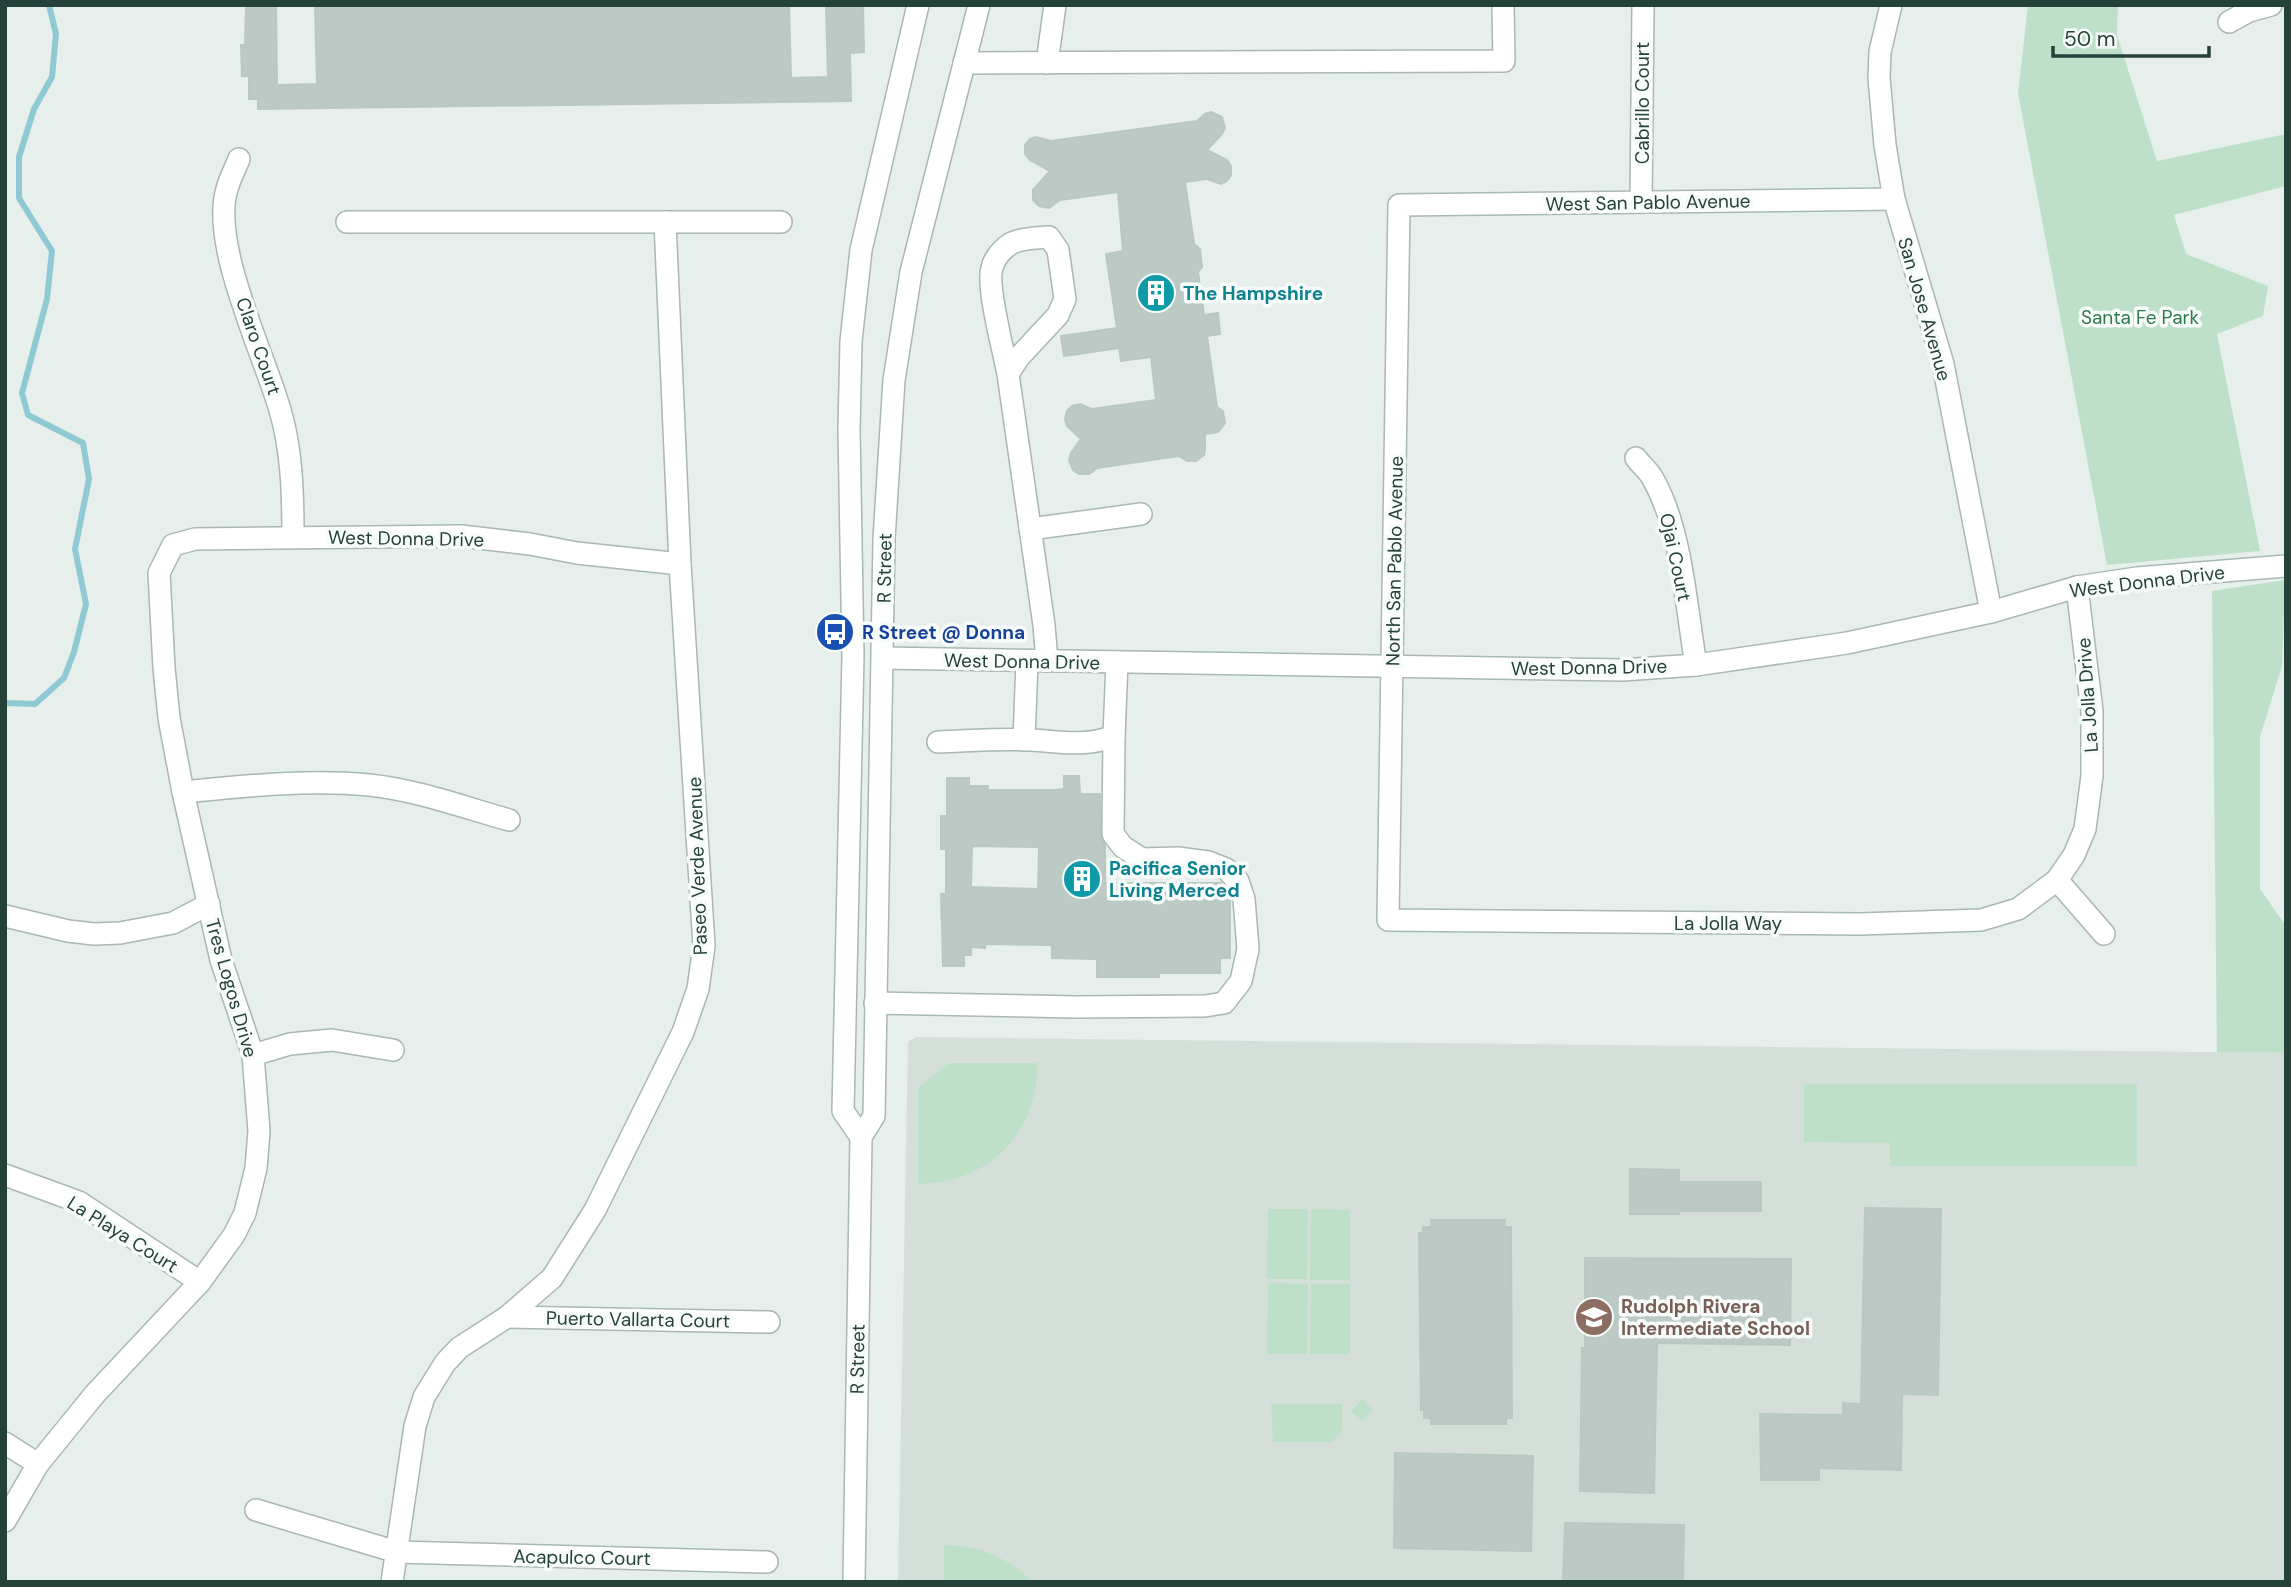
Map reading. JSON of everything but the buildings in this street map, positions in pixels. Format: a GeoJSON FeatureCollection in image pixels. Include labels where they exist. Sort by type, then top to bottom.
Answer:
{"type":"FeatureCollection","features":[{"type":"Feature","properties":{"kind":"street","name":"R Street"},"geometry":{"type":"LineString","coordinates":[[861,1137],[843,1111],[853,656],[849,429],[851,341],[861,250],[918,5]]}},
{"type":"Feature","properties":{"kind":"street","name":"R Street"},"geometry":{"type":"LineString","coordinates":[[854,1582],[861,1137],[874,1116],[884,539],[894,380],[911,272],[979,5]]}},
{"type":"Feature","properties":{"kind":"street"},"geometry":{"type":"LineString","coordinates":[[1047,63],[1055,5]]}},
{"type":"Feature","properties":{"kind":"street"},"geometry":{"type":"LineString","coordinates":[[964,63],[1504,61],[1503,5]]}},
{"type":"Feature","properties":{"kind":"street","name":"Cabrillo Court"},"geometry":{"type":"LineString","coordinates":[[1641,202],[1643,5]]}},
{"type":"Feature","properties":{"kind":"street","name":"San Jose Avenue"},"geometry":{"type":"LineString","coordinates":[[1891,5],[1880,52],[1879,78],[1885,145],[1894,198],[1942,364],[1991,612]]}},
{"type":"Feature","properties":{"kind":"street"},"geometry":{"type":"LineString","coordinates":[[2229,22],[2249,11],[2271,5]]}},
{"type":"Feature","properties":{"kind":"street","name":"Claro Court"},"geometry":{"type":"LineString","coordinates":[[239,159],[226,190],[223,224],[247,315],[281,411],[288,446],[293,537]]}},
{"type":"Feature","properties":{"kind":"street","name":"West San Pablo Avenue"},"geometry":{"type":"LineString","coordinates":[[1402,205],[1894,198]]}},
{"type":"Feature","properties":{"kind":"street","name":"North San Pablo Avenue"},"geometry":{"type":"LineString","coordinates":[[1388,920],[1399,205],[1402,205]]}},
{"type":"Feature","properties":{"kind":"street"},"geometry":{"type":"LineString","coordinates":[[347,222],[781,222]]}},
{"type":"Feature","properties":{"kind":"street","name":"Paseo Verde Avenue"},"geometry":{"type":"LineString","coordinates":[[392,1582],[415,1426],[424,1397],[445,1363],[459,1348],[507,1317],[552,1278],[595,1210],[683,1032],[698,989],[704,946],[680,564],[664,222]]}},
{"type":"Feature","properties":{"kind":"street"},"geometry":{"type":"LineString","coordinates":[[1008,374],[1019,357],[1058,316],[1065,299],[1058,250],[1049,237],[1012,243],[998,254],[991,268],[991,285],[1008,374],[1044,625],[1024,740]]}},
{"type":"Feature","properties":{"kind":"street","name":"Ojai Court"},"geometry":{"type":"LineString","coordinates":[[1636,458],[1652,476],[1666,505],[1676,545],[1696,665]]}},
{"type":"Feature","properties":{"kind":"street"},"geometry":{"type":"LineString","coordinates":[[1030,529],[1140,514]]}},
{"type":"Feature","properties":{"kind":"street","name":"West Donna Drive"},"geometry":{"type":"LineString","coordinates":[[173,545],[195,539],[461,536],[577,553],[680,564]]}},
{"type":"Feature","properties":{"kind":"street","name":"Tres Logos Drive"},"geometry":{"type":"LineString","coordinates":[[5,1521],[38,1464],[95,1394],[200,1282],[234,1235],[245,1213],[256,1168],[259,1131],[253,1055],[221,960],[169,718],[159,573],[173,545]]}},
{"type":"Feature","properties":{"kind":"street","name":"West Donna Drive"},"geometry":{"type":"LineString","coordinates":[[883,658],[1622,670],[1696,665],[1847,643],[1991,612],[2077,587],[2137,578],[2286,566]]}},
{"type":"Feature","properties":{"kind":"street","name":"La Jolla Drive"},"geometry":{"type":"LineString","coordinates":[[2057,880],[2074,855],[2085,829],[2092,776],[2092,711],[2077,587]]}},
{"type":"Feature","properties":{"kind":"street"},"geometry":{"type":"LineString","coordinates":[[875,1003],[1205,1006],[1224,1003],[1241,981],[1248,949],[1244,900],[1238,881],[1226,869],[1208,862],[1178,858],[1142,859],[1123,847],[1113,835],[1118,662]]}},
{"type":"Feature","properties":{"kind":"street"},"geometry":{"type":"LineString","coordinates":[[938,742],[1024,740],[1054,744],[1099,742],[1114,736]]}},
{"type":"Feature","properties":{"kind":"street"},"geometry":{"type":"LineString","coordinates":[[183,792],[293,782],[370,785],[410,792],[509,820]]}},
{"type":"Feature","properties":{"kind":"street"},"geometry":{"type":"LineString","coordinates":[[2057,880],[2104,934]]}},
{"type":"Feature","properties":{"kind":"street","name":"La Jolla Way"},"geometry":{"type":"LineString","coordinates":[[1388,920],[1860,924],[1981,920],[2018,909],[2057,880]]}},
{"type":"Feature","properties":{"kind":"street"},"geometry":{"type":"LineString","coordinates":[[5,916],[68,931],[120,933],[173,923],[209,904]]}},
{"type":"Feature","properties":{"kind":"street"},"geometry":{"type":"LineString","coordinates":[[253,1055],[290,1044],[332,1040],[393,1051]]}},
{"type":"Feature","properties":{"kind":"street","name":"La Playa Court"},"geometry":{"type":"LineString","coordinates":[[5,1175],[79,1202],[200,1282]]}},
{"type":"Feature","properties":{"kind":"street","name":"Puerto Vallarta Court"},"geometry":{"type":"LineString","coordinates":[[507,1317],[769,1322]]}},
{"type":"Feature","properties":{"kind":"street"},"geometry":{"type":"LineString","coordinates":[[5,1443],[38,1464]]}},
{"type":"Feature","properties":{"kind":"street","name":"Acapulco Court"},"geometry":{"type":"LineString","coordinates":[[256,1510],[397,1552],[767,1562]]}},
{"type":"Feature","properties":{"kind":"shaded area","name":"Rudolph Rivera Intermediate School"},"geometry":{"type":"Polygon","coordinates":[[[916,1037],[2286,1053],[2286,1582],[898,1582],[908,1042],[916,1037]]]}},
{"type":"Feature","properties":{"kind":"green space","name":"Santa Fe Park"},"geometry":{"type":"Polygon","coordinates":[[[2028,5],[2118,5],[2117,35],[2157,161],[2286,134],[2286,186],[2174,215],[2186,254],[2268,286],[2263,316],[2217,334],[2260,551],[2107,565],[2018,93],[2028,5]]]}},
{"type":"Feature","properties":{"kind":"green space"},"geometry":{"type":"Polygon","coordinates":[[[2285,580],[2282,666],[2260,737],[2260,889],[2286,926],[2286,1053],[2217,1052],[2212,591],[2285,580]]]}},
{"type":"Feature","properties":{"kind":"green space"},"geometry":{"type":"Polygon","coordinates":[[[949,1063],[1037,1063],[1035,1088],[1029,1111],[1019,1132],[1004,1150],[987,1164],[966,1175],[943,1182],[918,1184],[918,1088],[949,1063]]]}},
{"type":"Feature","properties":{"kind":"green space"},"geometry":{"type":"Polygon","coordinates":[[[1804,1084],[2137,1084],[2137,1166],[1890,1166],[1890,1143],[1804,1142],[1804,1084]]]}},
{"type":"Feature","properties":{"kind":"green space"},"geometry":{"type":"Polygon","coordinates":[[[1268,1209],[1308,1209],[1307,1279],[1267,1279],[1268,1209]]]}},
{"type":"Feature","properties":{"kind":"green space"},"geometry":{"type":"Polygon","coordinates":[[[1311,1209],[1350,1210],[1350,1280],[1310,1280],[1311,1209]]]}},
{"type":"Feature","properties":{"kind":"green space"},"geometry":{"type":"Polygon","coordinates":[[[1268,1283],[1308,1284],[1307,1354],[1267,1354],[1268,1283]]]}},
{"type":"Feature","properties":{"kind":"green space"},"geometry":{"type":"Polygon","coordinates":[[[1311,1284],[1350,1284],[1350,1354],[1310,1354],[1311,1284]]]}},
{"type":"Feature","properties":{"kind":"green space"},"geometry":{"type":"Polygon","coordinates":[[[1362,1399],[1373,1409],[1362,1421],[1351,1411],[1362,1399]]]}},
{"type":"Feature","properties":{"kind":"green space"},"geometry":{"type":"Polygon","coordinates":[[[1271,1404],[1342,1404],[1342,1431],[1332,1442],[1273,1442],[1271,1404]]]}},
{"type":"Feature","properties":{"kind":"green space"},"geometry":{"type":"Polygon","coordinates":[[[944,1545],[993,1554],[1014,1566],[1033,1582],[944,1582],[944,1545]]]}},
{"type":"Feature","properties":{"kind":"waterway"},"geometry":{"type":"LineString","coordinates":[[5,703],[35,704],[64,678],[74,652],[86,604],[75,549],[89,479],[83,443],[28,415],[22,393],[47,299],[52,251],[19,198],[19,157],[34,109],[52,77],[56,34],[49,5]]}},
{"type":"Feature","properties":{"kind":"place","name":"The Hampshire"},"geometry":{"type":"Point","coordinates":[1156,293]}},
{"type":"Feature","properties":{"kind":"place","name":"R Street @ Donna"},"geometry":{"type":"Point","coordinates":[835,632]}},
{"type":"Feature","properties":{"kind":"place","name":"Pacifica Senior Living Merced"},"geometry":{"type":"Point","coordinates":[1082,879]}},
{"type":"Feature","properties":{"kind":"place","name":"Rudolph Rivera Intermediate School"},"geometry":{"type":"Point","coordinates":[1594,1317]}}]}
